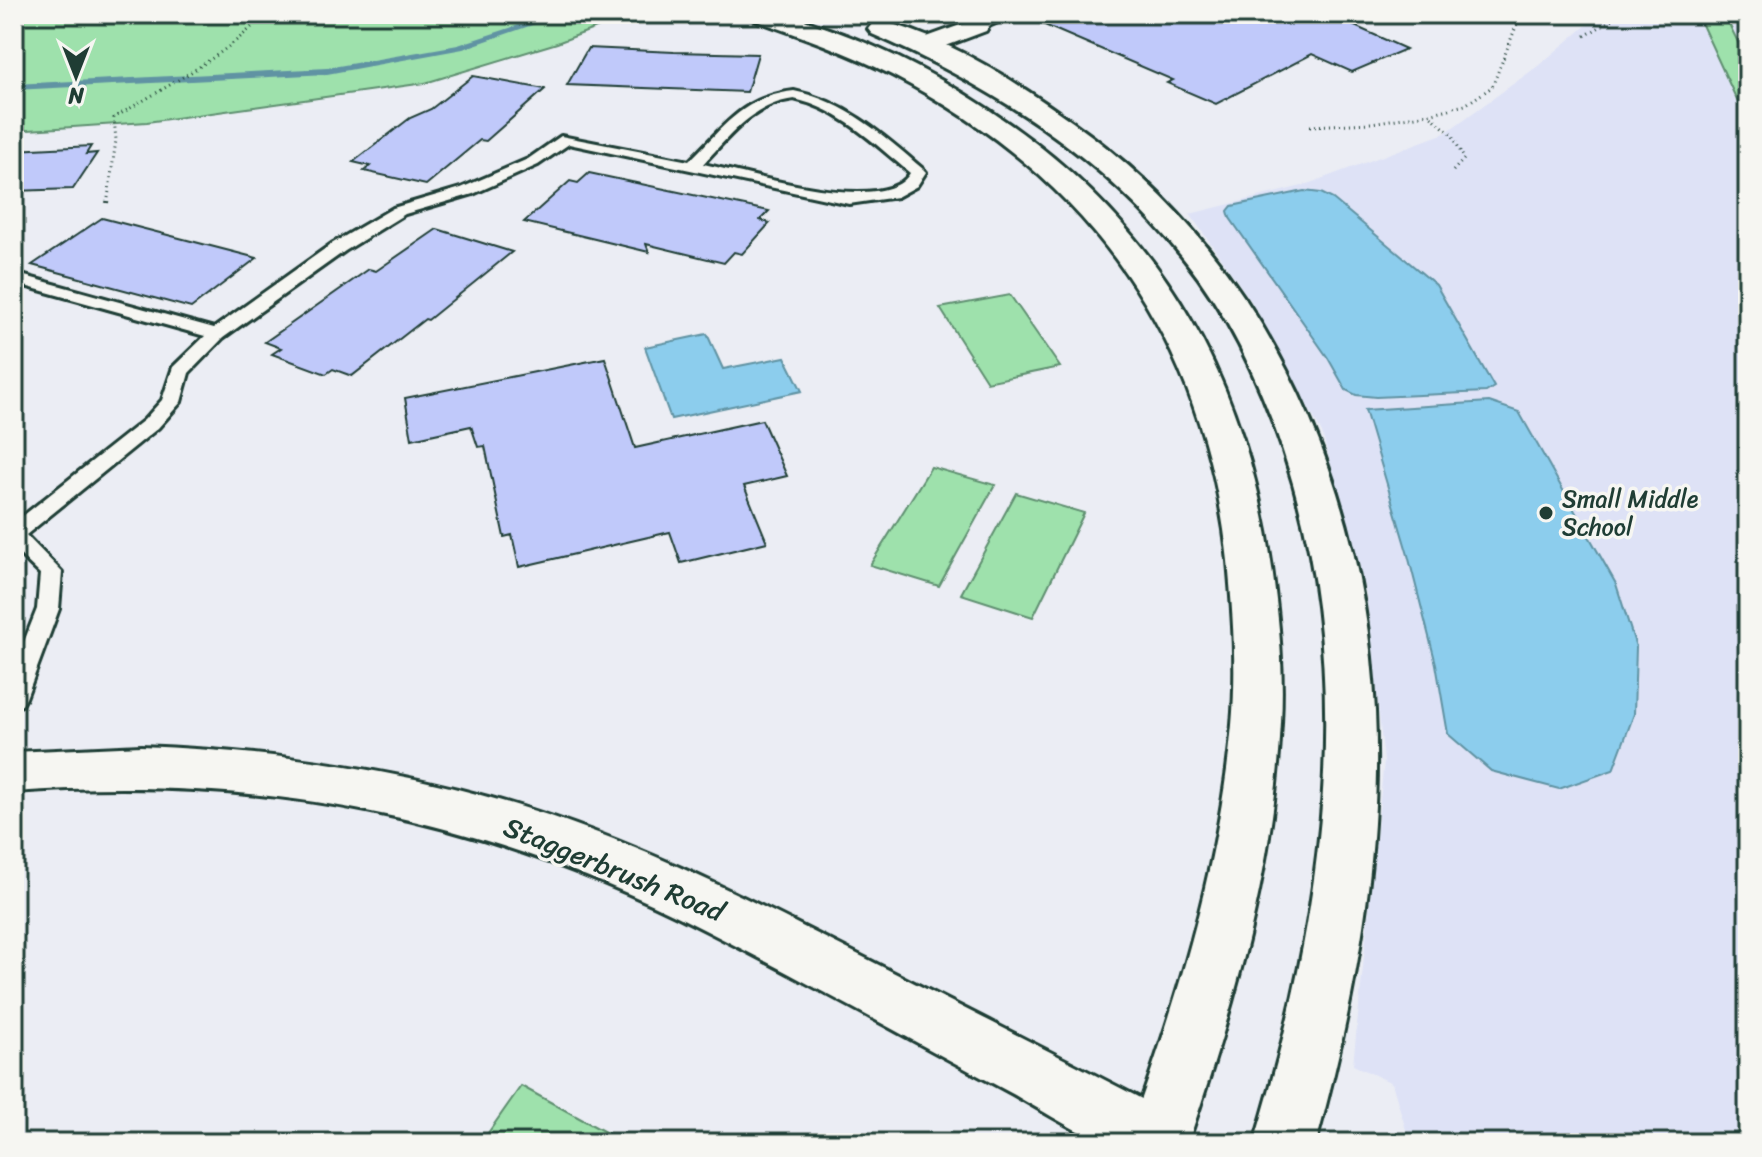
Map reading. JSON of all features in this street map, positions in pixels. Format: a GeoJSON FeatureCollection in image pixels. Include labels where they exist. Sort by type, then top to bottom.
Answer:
{"type":"FeatureCollection","features":[{"type":"Feature","properties":{"kind":"street"},"geometry":{"type":"LineString","coordinates":[[761,14],[854,48],[901,70],[995,125],[1053,170],[1088,203],[1124,244],[1160,294],[1210,392],[1245,519],[1259,664],[1247,815],[1204,998],[1160,1142]]}},
{"type":"Feature","properties":{"kind":"street"},"geometry":{"type":"LineString","coordinates":[[839,14],[922,47],[1006,91],[1064,128],[1139,191],[1186,241],[1226,295],[1264,357],[1300,442],[1325,518],[1341,609],[1351,717],[1348,822],[1335,930],[1314,1044],[1285,1143]]}},
{"type":"Feature","properties":{"kind":"street"},"geometry":{"type":"LineString","coordinates":[[922,47],[977,26]]}},
{"type":"Feature","properties":{"kind":"street","name":"Staggerbrush Road"},"geometry":{"type":"LineString","coordinates":[[14,772],[184,766],[272,773],[357,785],[517,826],[683,891],[1160,1142]]}},
{"type":"Feature","properties":{"kind":"lane"},"geometry":{"type":"LineString","coordinates":[[977,26],[1010,14]]}},
{"type":"Feature","properties":{"kind":"lane"},"geometry":{"type":"LineString","coordinates":[[14,698],[48,609],[51,572],[14,535],[151,424],[171,402],[180,371],[217,334],[339,247],[399,211],[467,191],[533,162],[566,139],[692,166],[849,199],[891,194],[912,183],[918,172],[839,108],[809,98],[788,96],[750,108],[692,166]]}},
{"type":"Feature","properties":{"kind":"lane"},"geometry":{"type":"LineString","coordinates":[[14,278],[217,334]]}},
{"type":"Feature","properties":{"kind":"path"},"geometry":{"type":"LineString","coordinates":[[14,16],[50,14]]}},
{"type":"Feature","properties":{"kind":"path"},"geometry":{"type":"LineString","coordinates":[[107,203],[116,140],[114,118],[215,54],[254,26],[264,14]]}},
{"type":"Feature","properties":{"kind":"path"},"geometry":{"type":"LineString","coordinates":[[1310,126],[1371,123],[1465,105],[1492,87],[1521,14]]}},
{"type":"Feature","properties":{"kind":"path"},"geometry":{"type":"LineString","coordinates":[[1585,36],[1621,14]]}},
{"type":"Feature","properties":{"kind":"path"},"geometry":{"type":"LineString","coordinates":[[1429,114],[1453,136],[1464,159],[1453,171]]}},
{"type":"Feature","properties":{"kind":"shaded area","name":"Small Middle School"},"geometry":{"type":"Polygon","coordinates":[[[1600,14],[1748,14],[1748,1143],[1410,1143],[1392,1083],[1353,1065],[1384,761],[1366,593],[1322,433],[1251,301],[1190,214],[1302,186],[1445,133],[1538,66],[1600,14]]]}},
{"type":"Feature","properties":{"kind":"green space"},"geometry":{"type":"Polygon","coordinates":[[[14,14],[633,14],[557,43],[425,83],[147,122],[14,131],[14,14]]]}},
{"type":"Feature","properties":{"kind":"green space"},"geometry":{"type":"Polygon","coordinates":[[[1697,14],[1724,14],[1748,62],[1748,124],[1697,14]]]}},
{"type":"Feature","properties":{"kind":"green space"},"geometry":{"type":"Polygon","coordinates":[[[1010,295],[1060,367],[987,382],[940,308],[1010,295]]]}},
{"type":"Feature","properties":{"kind":"green space"},"geometry":{"type":"Polygon","coordinates":[[[931,467],[995,485],[939,586],[870,565],[931,467]]]}},
{"type":"Feature","properties":{"kind":"green space"},"geometry":{"type":"Polygon","coordinates":[[[1016,493],[1084,513],[1033,617],[961,594],[1016,493]]]}},
{"type":"Feature","properties":{"kind":"green space"},"geometry":{"type":"Polygon","coordinates":[[[521,1086],[625,1143],[481,1143],[521,1086]]]}},
{"type":"Feature","properties":{"kind":"water"},"geometry":{"type":"Polygon","coordinates":[[[1304,191],[1321,193],[1333,199],[1436,285],[1494,387],[1486,392],[1376,397],[1356,395],[1346,390],[1328,358],[1228,211],[1232,206],[1304,191]]]}},
{"type":"Feature","properties":{"kind":"water"},"geometry":{"type":"Polygon","coordinates":[[[707,334],[723,369],[785,357],[802,391],[671,419],[645,347],[707,334]]]}},
{"type":"Feature","properties":{"kind":"water"},"geometry":{"type":"Polygon","coordinates":[[[1489,402],[1519,412],[1616,584],[1636,647],[1634,714],[1613,770],[1559,789],[1491,771],[1448,734],[1436,664],[1365,410],[1489,402]]]}},
{"type":"Feature","properties":{"kind":"building"},"geometry":{"type":"Polygon","coordinates":[[[1019,14],[1328,14],[1406,49],[1352,72],[1312,54],[1216,104],[1167,83],[1173,80],[1019,14]]]}},
{"type":"Feature","properties":{"kind":"building"},"geometry":{"type":"Polygon","coordinates":[[[588,48],[758,54],[747,92],[567,85],[588,48]]]}},
{"type":"Feature","properties":{"kind":"building"},"geometry":{"type":"Polygon","coordinates":[[[473,76],[545,89],[486,141],[480,140],[426,185],[364,171],[370,166],[353,162],[410,118],[431,109],[473,76]]]}},
{"type":"Feature","properties":{"kind":"building"},"geometry":{"type":"Polygon","coordinates":[[[91,146],[86,154],[97,153],[73,189],[14,191],[14,150],[91,146]]]}},
{"type":"Feature","properties":{"kind":"building"},"geometry":{"type":"Polygon","coordinates":[[[589,173],[769,211],[760,220],[770,223],[742,254],[734,252],[724,263],[646,244],[649,252],[524,222],[570,181],[578,183],[589,173]]]}},
{"type":"Feature","properties":{"kind":"building"},"geometry":{"type":"Polygon","coordinates":[[[102,218],[257,258],[191,308],[32,265],[102,218]]]}},
{"type":"Feature","properties":{"kind":"building"},"geometry":{"type":"Polygon","coordinates":[[[437,229],[512,252],[352,376],[333,369],[326,374],[272,354],[281,348],[265,342],[369,269],[376,271],[437,229]]]}},
{"type":"Feature","properties":{"kind":"building"},"geometry":{"type":"Polygon","coordinates":[[[605,358],[635,448],[762,420],[787,476],[744,486],[767,542],[681,563],[670,532],[519,567],[512,535],[504,537],[485,446],[478,447],[471,426],[412,439],[405,398],[605,358]]]}},
{"type":"Feature","properties":{"kind":"waterway"},"geometry":{"type":"LineString","coordinates":[[14,87],[327,71],[460,47],[560,14]]}},
{"type":"Feature","properties":{"kind":"place","name":"Small Middle School"},"geometry":{"type":"Point","coordinates":[1546,513]}}]}
